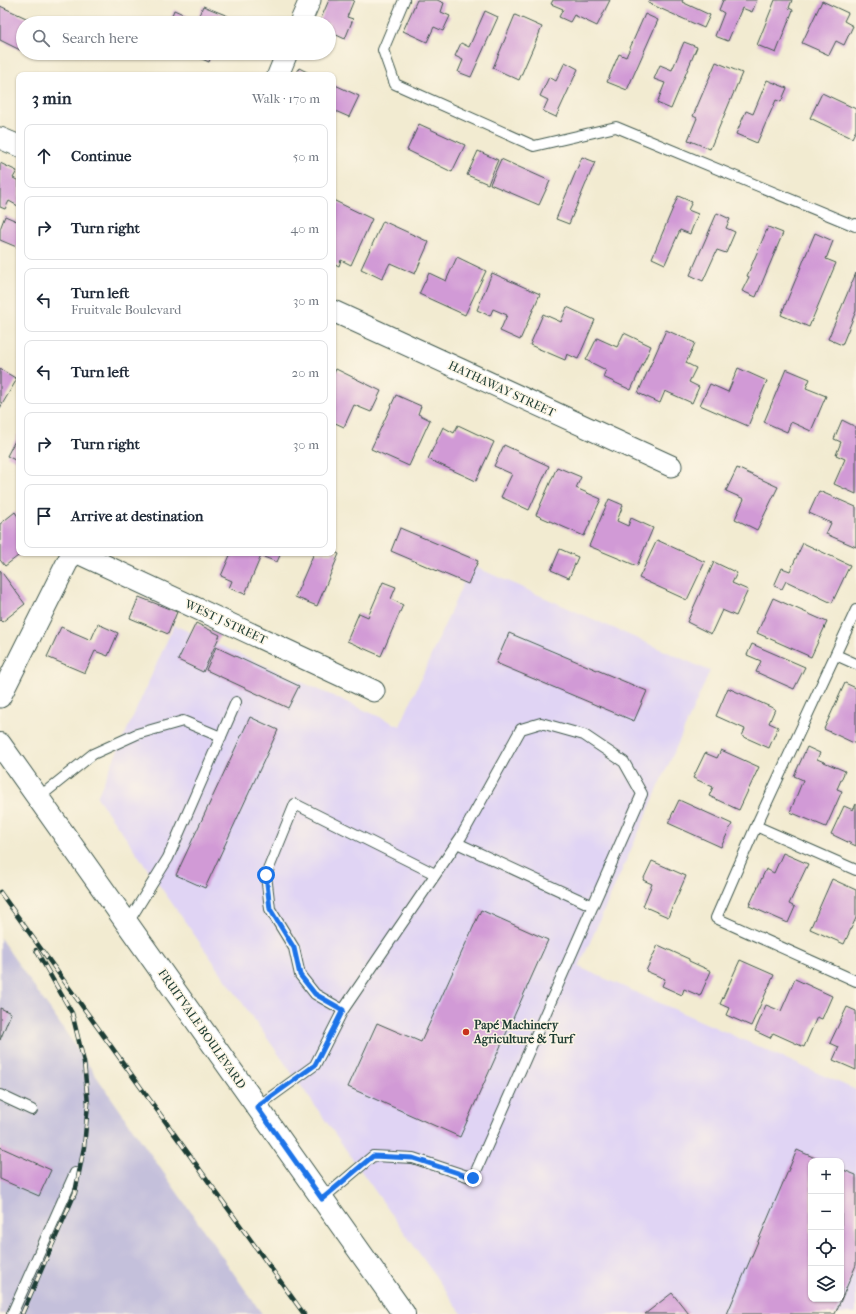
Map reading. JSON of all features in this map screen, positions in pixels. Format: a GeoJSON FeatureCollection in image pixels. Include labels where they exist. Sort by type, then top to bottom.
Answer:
{"type":"FeatureCollection","features":[{"type":"Feature","properties":{"kind":"main road","name":"FRUITVALE BOULEVARD"},"geometry":{"type":"LineString","coordinates":[[0,744],[404,1314]]}},
{"type":"Feature","properties":{"kind":"street"},"geometry":{"type":"LineString","coordinates":[[303,16],[310,0]]}},
{"type":"Feature","properties":{"kind":"street"},"geometry":{"type":"LineString","coordinates":[[279,72],[284,60]]}},
{"type":"Feature","properties":{"kind":"street"},"geometry":{"type":"LineString","coordinates":[[0,138],[16,145]]}},
{"type":"Feature","properties":{"kind":"street","name":"HATHAWAY STREET"},"geometry":{"type":"LineString","coordinates":[[336,312],[671,466]]}},
{"type":"Feature","properties":{"kind":"street"},"geometry":{"type":"LineString","coordinates":[[0,697],[70,556]]}},
{"type":"Feature","properties":{"kind":"street","name":"WEST J STREET"},"geometry":{"type":"LineString","coordinates":[[84,556],[374,691]]}},
{"type":"Feature","properties":{"kind":"lane"},"geometry":{"type":"LineString","coordinates":[[404,0],[383,50],[395,84],[534,146],[616,126],[855,226],[856,224]]}},
{"type":"Feature","properties":{"kind":"lane"},"geometry":{"type":"LineString","coordinates":[[856,610],[756,826],[716,918],[856,980]]}},
{"type":"Feature","properties":{"kind":"lane"},"geometry":{"type":"LineString","coordinates":[[836,655],[856,664]]}},
{"type":"Feature","properties":{"kind":"lane"},"geometry":{"type":"LineString","coordinates":[[127,924],[168,858],[236,702]]}},
{"type":"Feature","properties":{"kind":"lane"},"geometry":{"type":"LineString","coordinates":[[38,798],[94,754],[137,734],[183,721],[221,737]]}},
{"type":"Feature","properties":{"kind":"lane"},"geometry":{"type":"LineString","coordinates":[[257,1107],[315,1065],[343,1010],[457,843],[522,729],[541,723],[584,735],[624,762],[642,794],[473,1178],[413,1158],[373,1156],[322,1199]]}},
{"type":"Feature","properties":{"kind":"lane"},"geometry":{"type":"LineString","coordinates":[[343,1010],[315,994],[300,975],[294,948],[270,909],[266,875],[295,804],[435,874]]}},
{"type":"Feature","properties":{"kind":"lane"},"geometry":{"type":"LineString","coordinates":[[756,826],[856,870]]}},
{"type":"Feature","properties":{"kind":"lane"},"geometry":{"type":"LineString","coordinates":[[457,843],[593,906]]}},
{"type":"Feature","properties":{"kind":"lane"},"geometry":{"type":"LineString","coordinates":[[0,1095],[32,1110]]}},
{"type":"Feature","properties":{"kind":"lane"},"geometry":{"type":"LineString","coordinates":[[12,1314],[75,1173]]}},
{"type":"Feature","properties":{"kind":"shaded area"},"geometry":{"type":"Polygon","coordinates":[[[471,565],[710,671],[579,967],[856,1090],[856,1314],[462,1314],[97,797],[174,625],[400,726],[471,565]]]}},
{"type":"Feature","properties":{"kind":"shaded area"},"geometry":{"type":"Polygon","coordinates":[[[0,938],[262,1314],[0,1314],[0,938]]]}},
{"type":"Feature","properties":{"kind":"building"},"geometry":{"type":"Polygon","coordinates":[[[329,0],[354,0],[347,17],[353,19],[345,39],[336,35],[336,16],[322,16],[329,0]]]}},
{"type":"Feature","properties":{"kind":"building"},"geometry":{"type":"Polygon","coordinates":[[[417,0],[437,0],[444,3],[441,12],[450,16],[443,31],[434,27],[427,42],[403,31],[417,0]]]}},
{"type":"Feature","properties":{"kind":"building"},"geometry":{"type":"Polygon","coordinates":[[[553,0],[610,0],[597,26],[574,15],[570,22],[559,17],[563,9],[551,4],[553,0]]]}},
{"type":"Feature","properties":{"kind":"building"},"geometry":{"type":"Polygon","coordinates":[[[650,0],[683,0],[682,2],[710,15],[704,28],[648,3],[650,0]]]}},
{"type":"Feature","properties":{"kind":"building"},"geometry":{"type":"Polygon","coordinates":[[[723,0],[757,0],[752,12],[742,8],[728,41],[715,36],[724,13],[719,10],[723,0]]]}},
{"type":"Feature","properties":{"kind":"building"},"geometry":{"type":"Polygon","coordinates":[[[775,0],[792,0],[789,8],[793,10],[776,53],[757,45],[775,0]]]}},
{"type":"Feature","properties":{"kind":"building"},"geometry":{"type":"Polygon","coordinates":[[[822,1],[848,13],[844,21],[853,26],[844,45],[836,41],[829,55],[802,43],[822,1]]]}},
{"type":"Feature","properties":{"kind":"building"},"geometry":{"type":"Polygon","coordinates":[[[0,6],[22,16],[16,16],[16,48],[0,40],[0,6]]]}},
{"type":"Feature","properties":{"kind":"building"},"geometry":{"type":"Polygon","coordinates":[[[203,6],[228,16],[199,16],[203,6]]]}},
{"type":"Feature","properties":{"kind":"building"},"geometry":{"type":"Polygon","coordinates":[[[174,10],[188,16],[172,16],[174,10]]]}},
{"type":"Feature","properties":{"kind":"building"},"geometry":{"type":"Polygon","coordinates":[[[485,11],[498,17],[471,77],[458,72],[463,60],[455,56],[461,43],[469,47],[485,11]]]}},
{"type":"Feature","properties":{"kind":"building"},"geometry":{"type":"Polygon","coordinates":[[[645,14],[658,20],[627,90],[607,82],[619,54],[626,57],[645,14]]]}},
{"type":"Feature","properties":{"kind":"building"},"geometry":{"type":"Polygon","coordinates":[[[515,15],[542,27],[519,80],[493,68],[515,15]]]}},
{"type":"Feature","properties":{"kind":"building"},"geometry":{"type":"Polygon","coordinates":[[[684,42],[697,47],[671,109],[657,103],[665,83],[654,79],[660,65],[672,70],[684,42]]]}},
{"type":"Feature","properties":{"kind":"building"},"geometry":{"type":"Polygon","coordinates":[[[565,62],[578,69],[556,117],[543,111],[548,100],[540,96],[549,77],[556,81],[565,62]]]}},
{"type":"Feature","properties":{"kind":"building"},"geometry":{"type":"Polygon","coordinates":[[[716,62],[742,73],[710,149],[688,140],[697,118],[693,116],[716,62]]]}},
{"type":"Feature","properties":{"kind":"building"},"geometry":{"type":"Polygon","coordinates":[[[299,68],[307,72],[297,72],[299,68]]]}},
{"type":"Feature","properties":{"kind":"building"},"geometry":{"type":"Polygon","coordinates":[[[767,80],[787,88],[781,102],[776,100],[757,143],[736,134],[746,111],[753,114],[767,80]]]}},
{"type":"Feature","properties":{"kind":"building"},"geometry":{"type":"Polygon","coordinates":[[[336,85],[359,96],[349,117],[336,111],[336,85]]]}},
{"type":"Feature","properties":{"kind":"building"},"geometry":{"type":"Polygon","coordinates":[[[822,93],[856,109],[856,130],[852,138],[810,118],[822,93]]]}},
{"type":"Feature","properties":{"kind":"building"},"geometry":{"type":"Polygon","coordinates":[[[419,124],[465,145],[452,172],[407,150],[419,124]]]}},
{"type":"Feature","properties":{"kind":"building"},"geometry":{"type":"Polygon","coordinates":[[[478,151],[498,160],[488,184],[467,175],[478,151]]]}},
{"type":"Feature","properties":{"kind":"building"},"geometry":{"type":"Polygon","coordinates":[[[582,157],[595,162],[569,224],[556,219],[582,157]]]}},
{"type":"Feature","properties":{"kind":"building"},"geometry":{"type":"Polygon","coordinates":[[[501,159],[550,181],[539,205],[490,184],[501,159]]]}},
{"type":"Feature","properties":{"kind":"building"},"geometry":{"type":"Polygon","coordinates":[[[0,163],[16,171],[13,178],[16,180],[16,205],[9,201],[5,209],[0,207],[0,163]]]}},
{"type":"Feature","properties":{"kind":"building"},"geometry":{"type":"Polygon","coordinates":[[[678,196],[692,202],[688,210],[698,214],[690,234],[680,230],[665,264],[652,258],[678,196]]]}},
{"type":"Feature","properties":{"kind":"building"},"geometry":{"type":"Polygon","coordinates":[[[336,201],[372,219],[351,265],[341,260],[339,266],[336,264],[336,201]]]}},
{"type":"Feature","properties":{"kind":"building"},"geometry":{"type":"Polygon","coordinates":[[[717,213],[730,219],[726,228],[735,232],[726,253],[717,250],[703,281],[690,275],[717,213]]]}},
{"type":"Feature","properties":{"kind":"building"},"geometry":{"type":"Polygon","coordinates":[[[5,216],[16,221],[16,247],[0,240],[0,229],[5,216]]]}},
{"type":"Feature","properties":{"kind":"building"},"geometry":{"type":"Polygon","coordinates":[[[383,221],[429,242],[415,274],[390,263],[382,279],[361,269],[383,221]]]}},
{"type":"Feature","properties":{"kind":"building"},"geometry":{"type":"Polygon","coordinates":[[[768,227],[783,233],[756,297],[742,291],[749,277],[747,276],[768,227]]]}},
{"type":"Feature","properties":{"kind":"building"},"geometry":{"type":"Polygon","coordinates":[[[815,233],[833,241],[826,259],[836,263],[809,327],[781,315],[815,233]]]}},
{"type":"Feature","properties":{"kind":"building"},"geometry":{"type":"Polygon","coordinates":[[[457,257],[486,271],[465,315],[419,294],[429,273],[446,281],[457,257]]]}},
{"type":"Feature","properties":{"kind":"building"},"geometry":{"type":"Polygon","coordinates":[[[492,273],[540,294],[520,340],[500,331],[507,315],[493,309],[490,316],[477,310],[492,273]]]}},
{"type":"Feature","properties":{"kind":"building"},"geometry":{"type":"Polygon","coordinates":[[[856,273],[856,311],[842,345],[828,339],[856,273]]]}},
{"type":"Feature","properties":{"kind":"building"},"geometry":{"type":"Polygon","coordinates":[[[567,307],[595,320],[578,359],[567,354],[565,360],[530,345],[543,314],[561,322],[567,307]]]}},
{"type":"Feature","properties":{"kind":"building"},"geometry":{"type":"Polygon","coordinates":[[[666,330],[695,343],[686,363],[696,368],[689,382],[699,387],[692,403],[665,391],[660,403],[638,393],[666,330]]]}},
{"type":"Feature","properties":{"kind":"building"},"geometry":{"type":"Polygon","coordinates":[[[624,333],[651,346],[631,390],[603,377],[606,370],[586,360],[597,338],[617,347],[624,333]]]}},
{"type":"Feature","properties":{"kind":"building"},"geometry":{"type":"Polygon","coordinates":[[[738,368],[767,381],[748,426],[700,405],[710,384],[728,392],[738,368]]]}},
{"type":"Feature","properties":{"kind":"building"},"geometry":{"type":"Polygon","coordinates":[[[0,369],[16,378],[16,381],[0,408],[0,369]]]}},
{"type":"Feature","properties":{"kind":"building"},"geometry":{"type":"Polygon","coordinates":[[[336,369],[381,391],[371,412],[354,405],[344,427],[336,423],[336,369]]]}},
{"type":"Feature","properties":{"kind":"building"},"geometry":{"type":"Polygon","coordinates":[[[786,369],[810,379],[806,388],[826,396],[811,431],[791,422],[787,432],[764,422],[786,369]]]}},
{"type":"Feature","properties":{"kind":"building"},"geometry":{"type":"Polygon","coordinates":[[[396,395],[421,406],[418,414],[430,420],[409,466],[371,449],[396,395]]]}},
{"type":"Feature","properties":{"kind":"building"},"geometry":{"type":"Polygon","coordinates":[[[842,420],[856,427],[856,494],[834,484],[845,459],[836,455],[841,442],[834,439],[842,420]]]}},
{"type":"Feature","properties":{"kind":"building"},"geometry":{"type":"Polygon","coordinates":[[[458,425],[494,442],[476,481],[428,459],[443,427],[454,433],[458,425]]]}},
{"type":"Feature","properties":{"kind":"building"},"geometry":{"type":"Polygon","coordinates":[[[16,439],[16,460],[7,456],[16,439]]]}},
{"type":"Feature","properties":{"kind":"building"},"geometry":{"type":"Polygon","coordinates":[[[504,445],[549,466],[529,510],[501,497],[512,474],[494,466],[504,445]]]}},
{"type":"Feature","properties":{"kind":"building"},"geometry":{"type":"Polygon","coordinates":[[[557,467],[581,477],[576,488],[601,499],[584,536],[536,515],[557,467]]]}},
{"type":"Feature","properties":{"kind":"building"},"geometry":{"type":"Polygon","coordinates":[[[737,468],[778,487],[757,530],[735,519],[744,499],[726,491],[737,468]]]}},
{"type":"Feature","properties":{"kind":"building"},"geometry":{"type":"Polygon","coordinates":[[[819,491],[856,507],[856,547],[826,534],[831,523],[809,513],[819,491]]]}},
{"type":"Feature","properties":{"kind":"building"},"geometry":{"type":"Polygon","coordinates":[[[609,499],[623,505],[617,521],[628,526],[631,518],[653,528],[637,566],[589,546],[609,499]]]}},
{"type":"Feature","properties":{"kind":"building"},"geometry":{"type":"Polygon","coordinates":[[[15,512],[16,556],[18,556],[5,566],[0,560],[0,524],[15,512]]]}},
{"type":"Feature","properties":{"kind":"building"},"geometry":{"type":"Polygon","coordinates":[[[400,528],[478,561],[468,584],[391,551],[400,528]]]}},
{"type":"Feature","properties":{"kind":"building"},"geometry":{"type":"Polygon","coordinates":[[[657,540],[705,562],[687,600],[639,578],[657,540]]]}},
{"type":"Feature","properties":{"kind":"building"},"geometry":{"type":"Polygon","coordinates":[[[803,543],[850,565],[832,603],[786,581],[782,589],[774,586],[782,568],[790,571],[803,543]]]}},
{"type":"Feature","properties":{"kind":"building"},"geometry":{"type":"Polygon","coordinates":[[[560,549],[578,557],[569,578],[551,570],[560,549]]]}},
{"type":"Feature","properties":{"kind":"building"},"geometry":{"type":"Polygon","coordinates":[[[336,552],[339,554],[317,606],[295,597],[313,556],[336,556],[336,552]]]}},
{"type":"Feature","properties":{"kind":"building"},"geometry":{"type":"Polygon","coordinates":[[[230,556],[261,556],[245,594],[229,588],[232,581],[221,576],[230,556]]]}},
{"type":"Feature","properties":{"kind":"building"},"geometry":{"type":"Polygon","coordinates":[[[261,556],[280,556],[277,562],[261,556]]]}},
{"type":"Feature","properties":{"kind":"building"},"geometry":{"type":"Polygon","coordinates":[[[714,562],[737,573],[732,583],[748,590],[736,616],[722,610],[711,634],[687,622],[714,562]]]}},
{"type":"Feature","properties":{"kind":"building"},"geometry":{"type":"Polygon","coordinates":[[[0,570],[25,604],[2,622],[0,620],[0,570]]]}},
{"type":"Feature","properties":{"kind":"building"},"geometry":{"type":"Polygon","coordinates":[[[383,582],[396,587],[391,599],[403,605],[381,656],[347,641],[359,613],[368,617],[383,582]]]}},
{"type":"Feature","properties":{"kind":"building"},"geometry":{"type":"Polygon","coordinates":[[[139,597],[177,612],[168,634],[130,618],[139,597]]]}},
{"type":"Feature","properties":{"kind":"building"},"geometry":{"type":"Polygon","coordinates":[[[773,598],[827,622],[811,657],[757,633],[773,598]]]}},
{"type":"Feature","properties":{"kind":"building"},"geometry":{"type":"Polygon","coordinates":[[[196,623],[220,635],[203,672],[178,660],[196,623]]]}},
{"type":"Feature","properties":{"kind":"building"},"geometry":{"type":"Polygon","coordinates":[[[98,624],[118,633],[108,656],[95,651],[85,673],[47,657],[61,627],[91,640],[98,624]]]}},
{"type":"Feature","properties":{"kind":"building"},"geometry":{"type":"Polygon","coordinates":[[[509,633],[647,691],[634,721],[496,663],[509,633]]]}},
{"type":"Feature","properties":{"kind":"building"},"geometry":{"type":"Polygon","coordinates":[[[752,644],[805,667],[794,689],[756,672],[761,661],[747,655],[752,644]]]}},
{"type":"Feature","properties":{"kind":"building"},"geometry":{"type":"Polygon","coordinates":[[[216,647],[299,686],[288,708],[206,670],[216,647]]]}},
{"type":"Feature","properties":{"kind":"building"},"geometry":{"type":"Polygon","coordinates":[[[845,683],[856,688],[856,744],[824,729],[845,683]]]}},
{"type":"Feature","properties":{"kind":"building"},"geometry":{"type":"Polygon","coordinates":[[[728,688],[775,709],[769,723],[778,727],[769,748],[742,736],[745,729],[716,716],[728,688]]]}},
{"type":"Feature","properties":{"kind":"building"},"geometry":{"type":"Polygon","coordinates":[[[250,717],[278,730],[205,888],[176,875],[250,717]]]}},
{"type":"Feature","properties":{"kind":"building"},"geometry":{"type":"Polygon","coordinates":[[[807,747],[820,753],[817,759],[845,771],[837,789],[842,791],[826,827],[790,812],[803,780],[794,776],[807,747]]]}},
{"type":"Feature","properties":{"kind":"building"},"geometry":{"type":"Polygon","coordinates":[[[721,750],[759,767],[739,810],[709,796],[713,787],[693,778],[705,753],[717,758],[721,750]]]}},
{"type":"Feature","properties":{"kind":"building"},"geometry":{"type":"Polygon","coordinates":[[[679,800],[732,824],[721,847],[668,823],[679,800]]]}},
{"type":"Feature","properties":{"kind":"building"},"geometry":{"type":"Polygon","coordinates":[[[856,804],[856,846],[831,834],[844,806],[853,810],[856,804]]]}},
{"type":"Feature","properties":{"kind":"building"},"geometry":{"type":"Polygon","coordinates":[[[783,853],[808,864],[789,904],[795,907],[788,923],[749,906],[766,869],[774,873],[783,853]]]}},
{"type":"Feature","properties":{"kind":"building"},"geometry":{"type":"Polygon","coordinates":[[[652,861],[686,876],[668,917],[643,906],[652,884],[643,880],[652,861]]]}},
{"type":"Feature","properties":{"kind":"building"},"geometry":{"type":"Polygon","coordinates":[[[832,879],[856,890],[856,918],[844,944],[810,929],[832,879]]]}},
{"type":"Feature","properties":{"kind":"building","name":"Papé Machinery Agriculture & Turf"},"geometry":{"type":"Polygon","coordinates":[[[481,910],[548,940],[460,1137],[348,1087],[377,1023],[421,1042],[481,910]]]}},
{"type":"Feature","properties":{"kind":"building"},"geometry":{"type":"Polygon","coordinates":[[[658,945],[711,971],[700,996],[684,989],[682,995],[662,986],[665,979],[646,971],[658,945]]]}},
{"type":"Feature","properties":{"kind":"building"},"geometry":{"type":"Polygon","coordinates":[[[740,960],[774,975],[751,1026],[726,1015],[729,1008],[720,1004],[740,960]]]}},
{"type":"Feature","properties":{"kind":"building"},"geometry":{"type":"Polygon","coordinates":[[[795,979],[832,996],[822,1019],[817,1017],[804,1047],[773,1033],[770,1038],[755,1031],[766,1005],[781,1011],[795,979]]]}},
{"type":"Feature","properties":{"kind":"building"},"geometry":{"type":"Polygon","coordinates":[[[847,1007],[856,1011],[856,1070],[833,1060],[839,1047],[830,1043],[847,1007]]]}},
{"type":"Feature","properties":{"kind":"building"},"geometry":{"type":"Polygon","coordinates":[[[0,1008],[11,1013],[0,1040],[0,1008]]]}},
{"type":"Feature","properties":{"kind":"building"},"geometry":{"type":"Polygon","coordinates":[[[0,1147],[51,1170],[39,1196],[0,1179],[0,1147]]]}},
{"type":"Feature","properties":{"kind":"building"},"geometry":{"type":"Polygon","coordinates":[[[797,1150],[815,1158],[808,1158],[808,1302],[840,1302],[835,1314],[727,1314],[797,1150]]]}},
{"type":"Feature","properties":{"kind":"building"},"geometry":{"type":"Polygon","coordinates":[[[844,1170],[856,1175],[856,1265],[844,1293],[844,1170]]]}},
{"type":"Feature","properties":{"kind":"building"},"geometry":{"type":"Polygon","coordinates":[[[672,1293],[689,1314],[645,1314],[672,1293]]]}},
{"type":"Feature","properties":{"kind":"railway"},"geometry":{"type":"LineString","coordinates":[[0,892],[304,1314]]}},
{"type":"Feature","properties":{"kind":"railway"},"geometry":{"type":"LineString","coordinates":[[22,1314],[75,1193],[84,1147],[88,1104],[84,1062],[72,1013],[36,950]]}},
{"type":"Feature","properties":{"kind":"place","name":"Papé Machinery Agriculture & Turf"},"geometry":{"type":"Point","coordinates":[466,1032]}},
{"type":"Feature","properties":{"kind":"route"},"geometry":{"type":"LineString","coordinates":[[266,875],[270,909],[294,948],[300,975],[315,994],[343,1010],[315,1065],[257,1107],[322,1199],[373,1156],[413,1158],[473,1178]]}}]}
